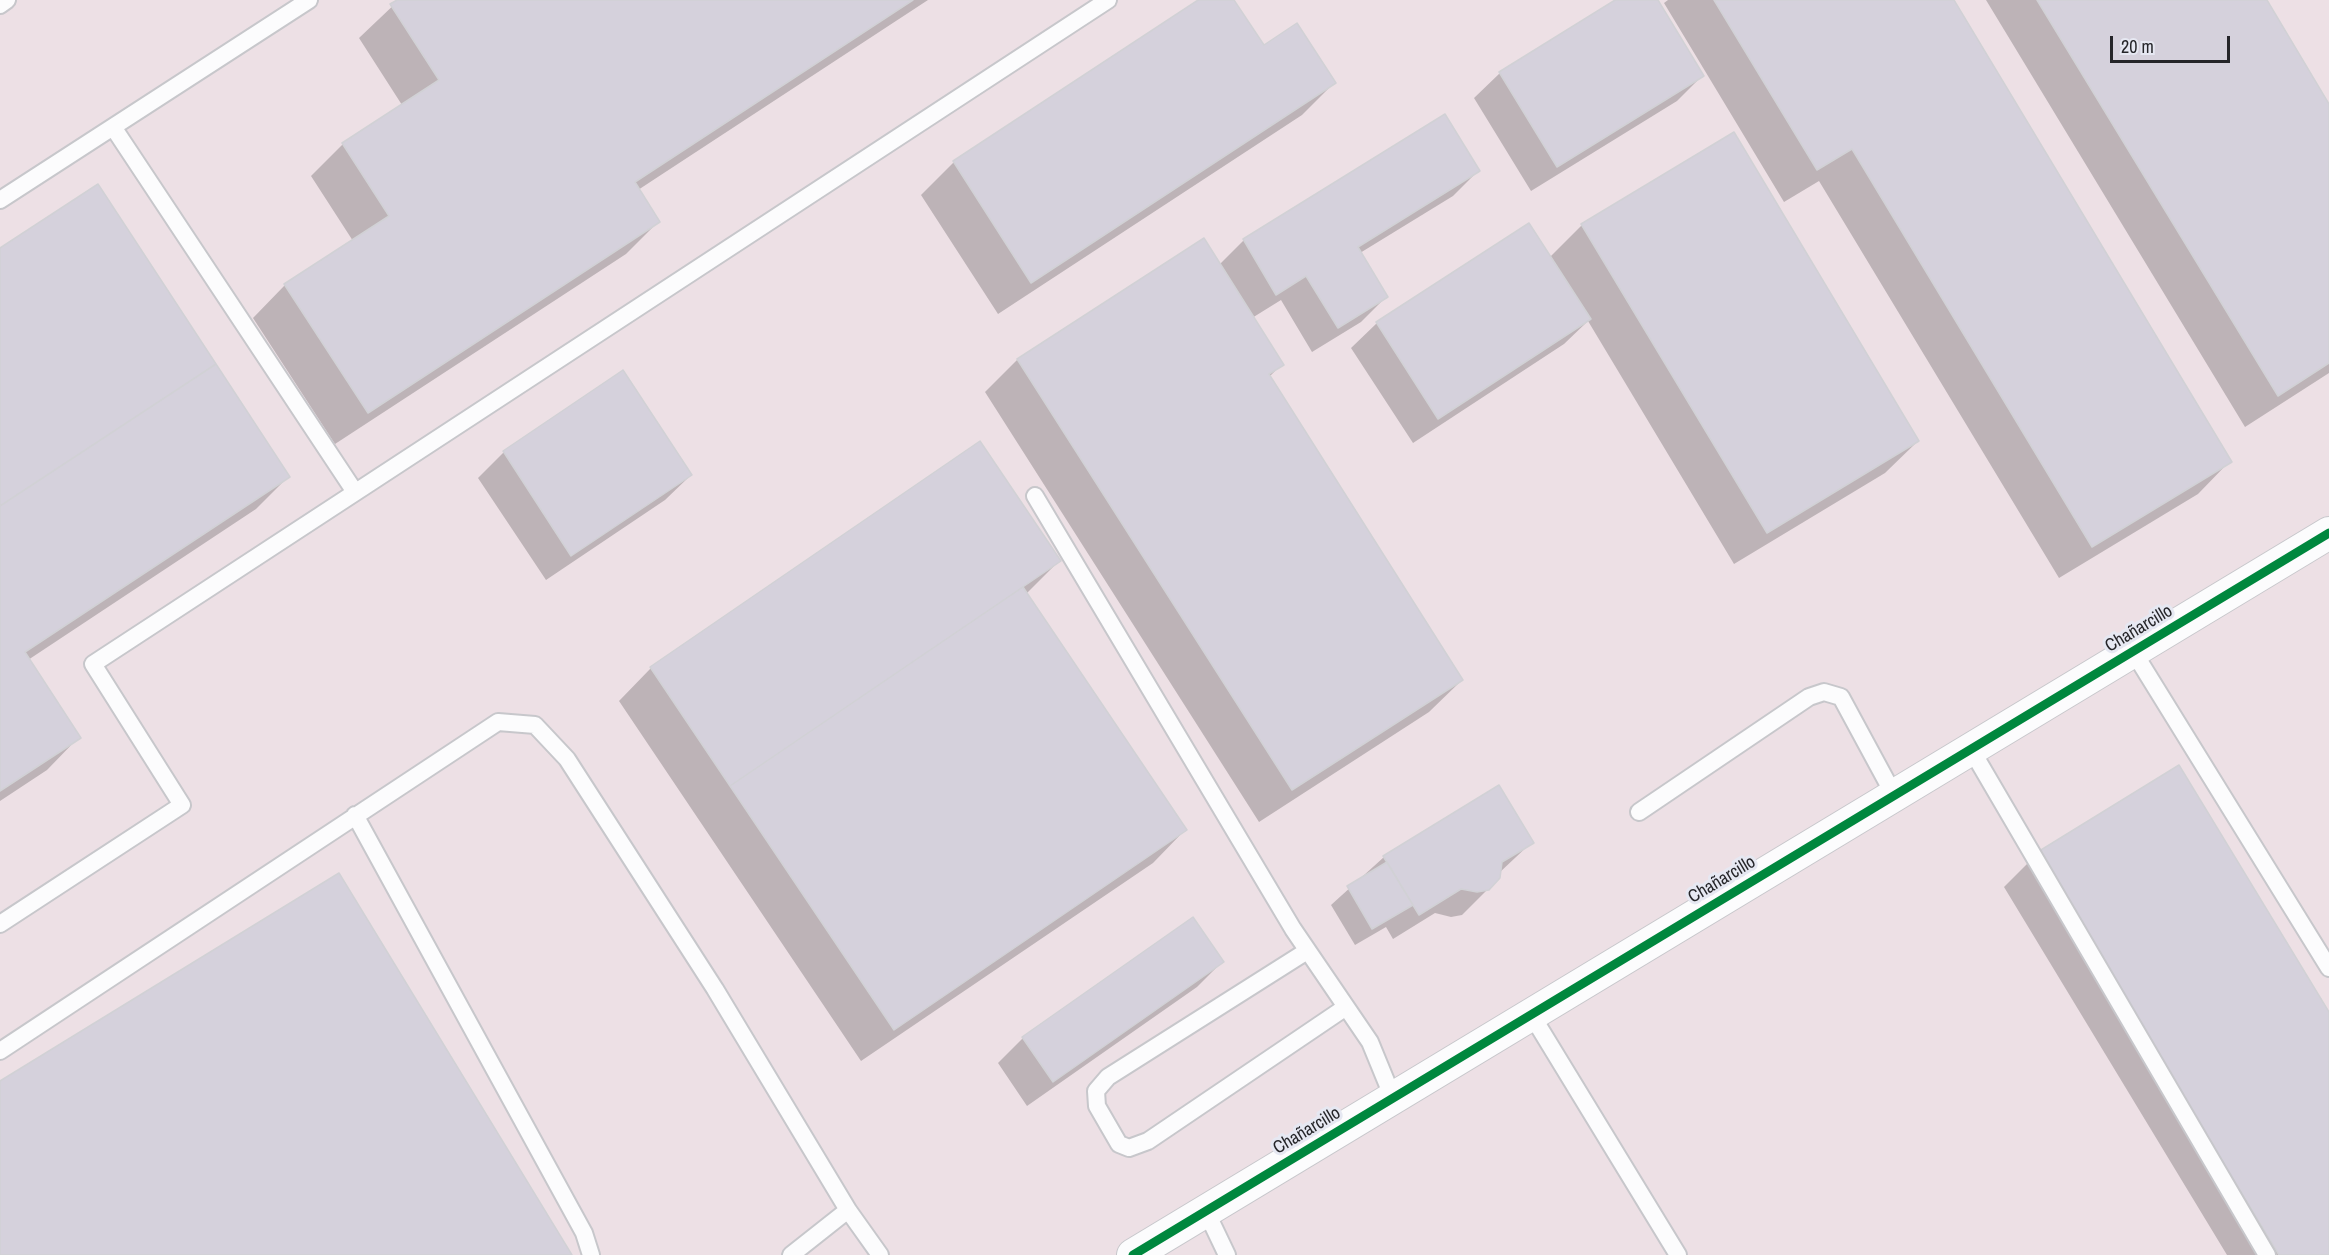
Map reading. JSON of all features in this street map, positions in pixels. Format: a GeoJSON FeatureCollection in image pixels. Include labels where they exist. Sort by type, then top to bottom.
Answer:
{"type":"FeatureCollection","features":[{"type":"Feature","properties":{"kind":"street","name":"Chañarcillo"},"geometry":{"type":"LineString","coordinates":[[1133,1255],[2329,533]]}},
{"type":"Feature","properties":{"kind":"lane"},"geometry":{"type":"LineString","coordinates":[[0,4],[7,0]]}},
{"type":"Feature","properties":{"kind":"lane"},"geometry":{"type":"LineString","coordinates":[[0,200],[309,0]]}},
{"type":"Feature","properties":{"kind":"lane"},"geometry":{"type":"LineString","coordinates":[[0,924],[182,805],[93,664],[1108,0]]}},
{"type":"Feature","properties":{"kind":"lane"},"geometry":{"type":"LineString","coordinates":[[113,127],[355,492]]}},
{"type":"Feature","properties":{"kind":"lane"},"geometry":{"type":"LineString","coordinates":[[1035,496],[1307,951],[1370,1042],[1393,1098]]}},
{"type":"Feature","properties":{"kind":"lane"},"geometry":{"type":"LineString","coordinates":[[2133,651],[2329,968]]}},
{"type":"Feature","properties":{"kind":"lane"},"geometry":{"type":"LineString","coordinates":[[1640,813],[1809,697],[1824,692],[1841,697],[1894,795]]}},
{"type":"Feature","properties":{"kind":"lane"},"geometry":{"type":"LineString","coordinates":[[0,1051],[498,722],[535,725],[567,759],[716,989],[848,1210],[880,1255]]}},
{"type":"Feature","properties":{"kind":"lane"},"geometry":{"type":"LineString","coordinates":[[1971,749],[2267,1255]]}},
{"type":"Feature","properties":{"kind":"lane"},"geometry":{"type":"LineString","coordinates":[[355,815],[584,1233],[591,1255]]}},
{"type":"Feature","properties":{"kind":"lane"},"geometry":{"type":"LineString","coordinates":[[1307,951],[1108,1077],[1096,1090],[1097,1106],[1119,1144],[1129,1148],[1148,1141],[1346,1007]]}},
{"type":"Feature","properties":{"kind":"lane"},"geometry":{"type":"LineString","coordinates":[[1531,1014],[1678,1255]]}},
{"type":"Feature","properties":{"kind":"lane"},"geometry":{"type":"LineString","coordinates":[[791,1255],[848,1210]]}},
{"type":"Feature","properties":{"kind":"lane"},"geometry":{"type":"LineString","coordinates":[[1206,1211],[1227,1255]]}},
{"type":"Feature","properties":{"kind":"shaded area"},"geometry":{"type":"Polygon","coordinates":[[[0,0],[2329,0],[2329,1255],[0,1255],[0,0]]]}},
{"type":"Feature","properties":{"kind":"building"},"geometry":{"type":"Polygon","coordinates":[[[397,0],[913,0],[635,182],[660,222],[368,413],[284,284],[389,216],[342,143],[439,80],[390,4],[397,0]]]}},
{"type":"Feature","properties":{"kind":"building"},"geometry":{"type":"Polygon","coordinates":[[[1198,0],[1234,0],[1264,45],[1297,23],[1336,83],[1031,283],[953,161],[1198,0]]]}},
{"type":"Feature","properties":{"kind":"building"},"geometry":{"type":"Polygon","coordinates":[[[1615,0],[1658,0],[1704,76],[1557,167],[1499,72],[1615,0]]]}},
{"type":"Feature","properties":{"kind":"building"},"geometry":{"type":"Polygon","coordinates":[[[1714,0],[1954,0],[2232,462],[2092,547],[1852,149],[1817,170],[1714,0]]]}},
{"type":"Feature","properties":{"kind":"building"},"geometry":{"type":"Polygon","coordinates":[[[2037,0],[2267,0],[2329,104],[2329,363],[2278,396],[2037,0]]]}},
{"type":"Feature","properties":{"kind":"building"},"geometry":{"type":"Polygon","coordinates":[[[1445,114],[1480,171],[1358,247],[1388,297],[1338,328],[1306,276],[1276,295],[1243,239],[1445,114]]]}},
{"type":"Feature","properties":{"kind":"building"},"geometry":{"type":"Polygon","coordinates":[[[1734,132],[1919,441],[1767,533],[1581,224],[1734,132]]]}},
{"type":"Feature","properties":{"kind":"building"},"geometry":{"type":"Polygon","coordinates":[[[98,184],[216,364],[0,506],[0,248],[98,184]]]}},
{"type":"Feature","properties":{"kind":"building"},"geometry":{"type":"Polygon","coordinates":[[[1529,223],[1591,319],[1438,419],[1376,322],[1529,223]]]}},
{"type":"Feature","properties":{"kind":"building"},"geometry":{"type":"Polygon","coordinates":[[[1204,238],[1284,365],[1269,374],[1463,680],[1292,790],[1017,359],[1204,238]]]}},
{"type":"Feature","properties":{"kind":"building"},"geometry":{"type":"Polygon","coordinates":[[[216,364],[290,477],[25,652],[81,738],[0,791],[0,506],[216,364]]]}},
{"type":"Feature","properties":{"kind":"building"},"geometry":{"type":"Polygon","coordinates":[[[623,370],[692,475],[571,556],[503,451],[623,370]]]}},
{"type":"Feature","properties":{"kind":"building"},"geometry":{"type":"Polygon","coordinates":[[[980,441],[1061,561],[730,786],[650,667],[980,441]]]}},
{"type":"Feature","properties":{"kind":"building"},"geometry":{"type":"Polygon","coordinates":[[[1023,587],[1187,830],[894,1030],[730,786],[1023,587]]]}},
{"type":"Feature","properties":{"kind":"building"},"geometry":{"type":"Polygon","coordinates":[[[2179,765],[2329,1012],[2329,1255],[2279,1255],[2036,853],[2179,765]]]}},
{"type":"Feature","properties":{"kind":"building"},"geometry":{"type":"Polygon","coordinates":[[[1499,785],[1534,843],[1502,862],[1500,878],[1489,890],[1477,892],[1461,889],[1419,915],[1383,856],[1499,785]]]}},
{"type":"Feature","properties":{"kind":"building"},"geometry":{"type":"Polygon","coordinates":[[[1387,862],[1413,905],[1372,929],[1347,886],[1387,862]]]}},
{"type":"Feature","properties":{"kind":"building"},"geometry":{"type":"Polygon","coordinates":[[[339,873],[572,1255],[0,1255],[0,1081],[339,873]]]}},
{"type":"Feature","properties":{"kind":"building"},"geometry":{"type":"Polygon","coordinates":[[[1193,917],[1224,962],[1053,1082],[1022,1037],[1193,917]]]}},
{"type":"Feature","properties":{"kind":"cycle path"},"geometry":{"type":"LineString","coordinates":[[1133,1255],[2329,533]]}}]}
